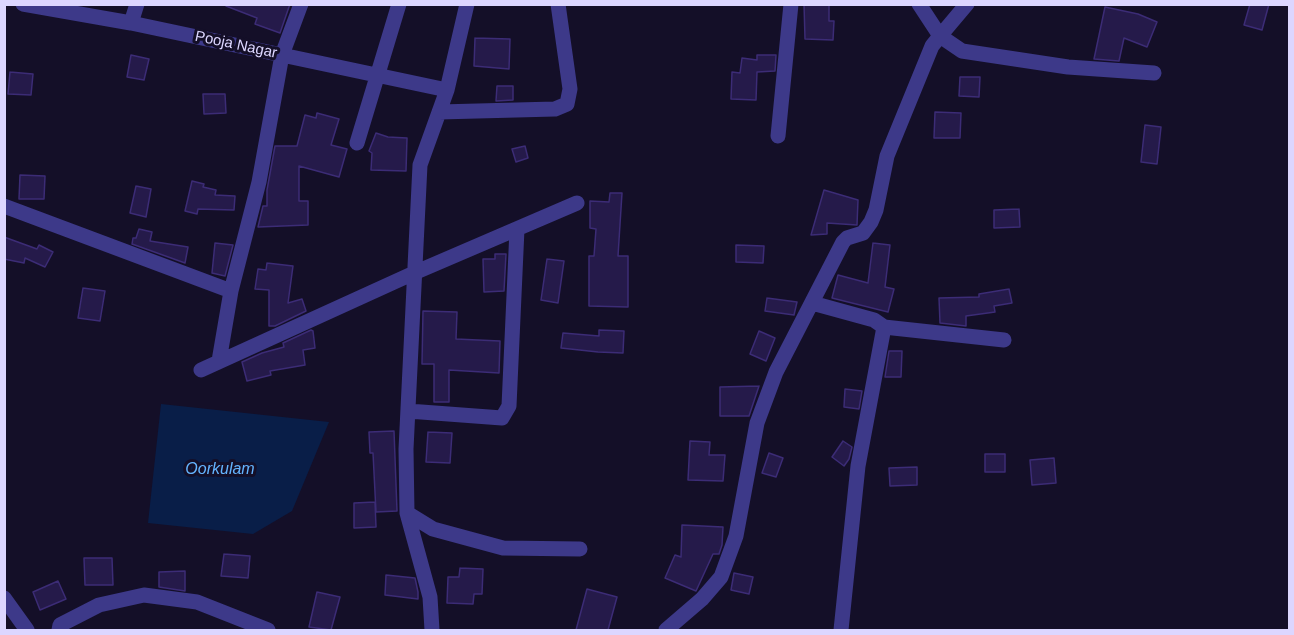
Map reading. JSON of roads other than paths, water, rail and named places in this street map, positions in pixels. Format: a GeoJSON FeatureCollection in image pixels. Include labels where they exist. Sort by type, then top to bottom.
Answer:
{"type":"FeatureCollection","features":[{"type":"Feature","properties":{"kind":"street","name":"Pooja Nagar"},"geometry":{"type":"LineString","coordinates":[[23,4],[130,23],[447,90]]}},
{"type":"Feature","properties":{"kind":"street"},"geometry":{"type":"LineString","coordinates":[[130,23],[137,4]]}},
{"type":"Feature","properties":{"kind":"street"},"geometry":{"type":"LineString","coordinates":[[219,360],[231,291],[259,182],[282,55],[300,4]]}},
{"type":"Feature","properties":{"kind":"street"},"geometry":{"type":"LineString","coordinates":[[357,143],[399,4]]}},
{"type":"Feature","properties":{"kind":"street"},"geometry":{"type":"LineString","coordinates":[[432,630],[430,597],[407,513],[406,449],[420,165],[447,90],[467,4]]}},
{"type":"Feature","properties":{"kind":"street"},"geometry":{"type":"LineString","coordinates":[[439,112],[555,109],[567,104],[570,89],[558,4]]}},
{"type":"Feature","properties":{"kind":"street"},"geometry":{"type":"LineString","coordinates":[[778,136],[790,4]]}},
{"type":"Feature","properties":{"kind":"street"},"geometry":{"type":"LineString","coordinates":[[919,4],[940,36],[962,51],[1068,67],[1154,73]]}},
{"type":"Feature","properties":{"kind":"street"},"geometry":{"type":"LineString","coordinates":[[666,630],[702,599],[721,577],[736,536],[757,423],[776,372],[843,242],[847,238],[863,233],[871,222],[876,210],[887,156],[932,46],[967,4]]}},
{"type":"Feature","properties":{"kind":"street"},"geometry":{"type":"LineString","coordinates":[[201,370],[414,273],[578,203]]}},
{"type":"Feature","properties":{"kind":"street"},"geometry":{"type":"LineString","coordinates":[[4,206],[231,291]]}},
{"type":"Feature","properties":{"kind":"street"},"geometry":{"type":"LineString","coordinates":[[408,411],[502,418],[509,406],[517,229]]}},
{"type":"Feature","properties":{"kind":"street"},"geometry":{"type":"LineString","coordinates":[[812,303],[874,320],[884,327],[1004,340]]}},
{"type":"Feature","properties":{"kind":"street"},"geometry":{"type":"LineString","coordinates":[[841,630],[858,466],[884,327]]}},
{"type":"Feature","properties":{"kind":"street"},"geometry":{"type":"LineString","coordinates":[[407,513],[433,529],[503,548],[580,549]]}},
{"type":"Feature","properties":{"kind":"street"},"geometry":{"type":"LineString","coordinates":[[59,630],[60,625],[99,605],[144,595],[197,602],[268,630]]}},
{"type":"Feature","properties":{"kind":"street"},"geometry":{"type":"LineString","coordinates":[[4,598],[27,630]]}},
{"type":"Feature","properties":{"kind":"water","name":"Oorkulam"},"geometry":{"type":"Polygon","coordinates":[[[161,404],[329,422],[292,511],[253,534],[148,523],[161,404]]]}}]}
